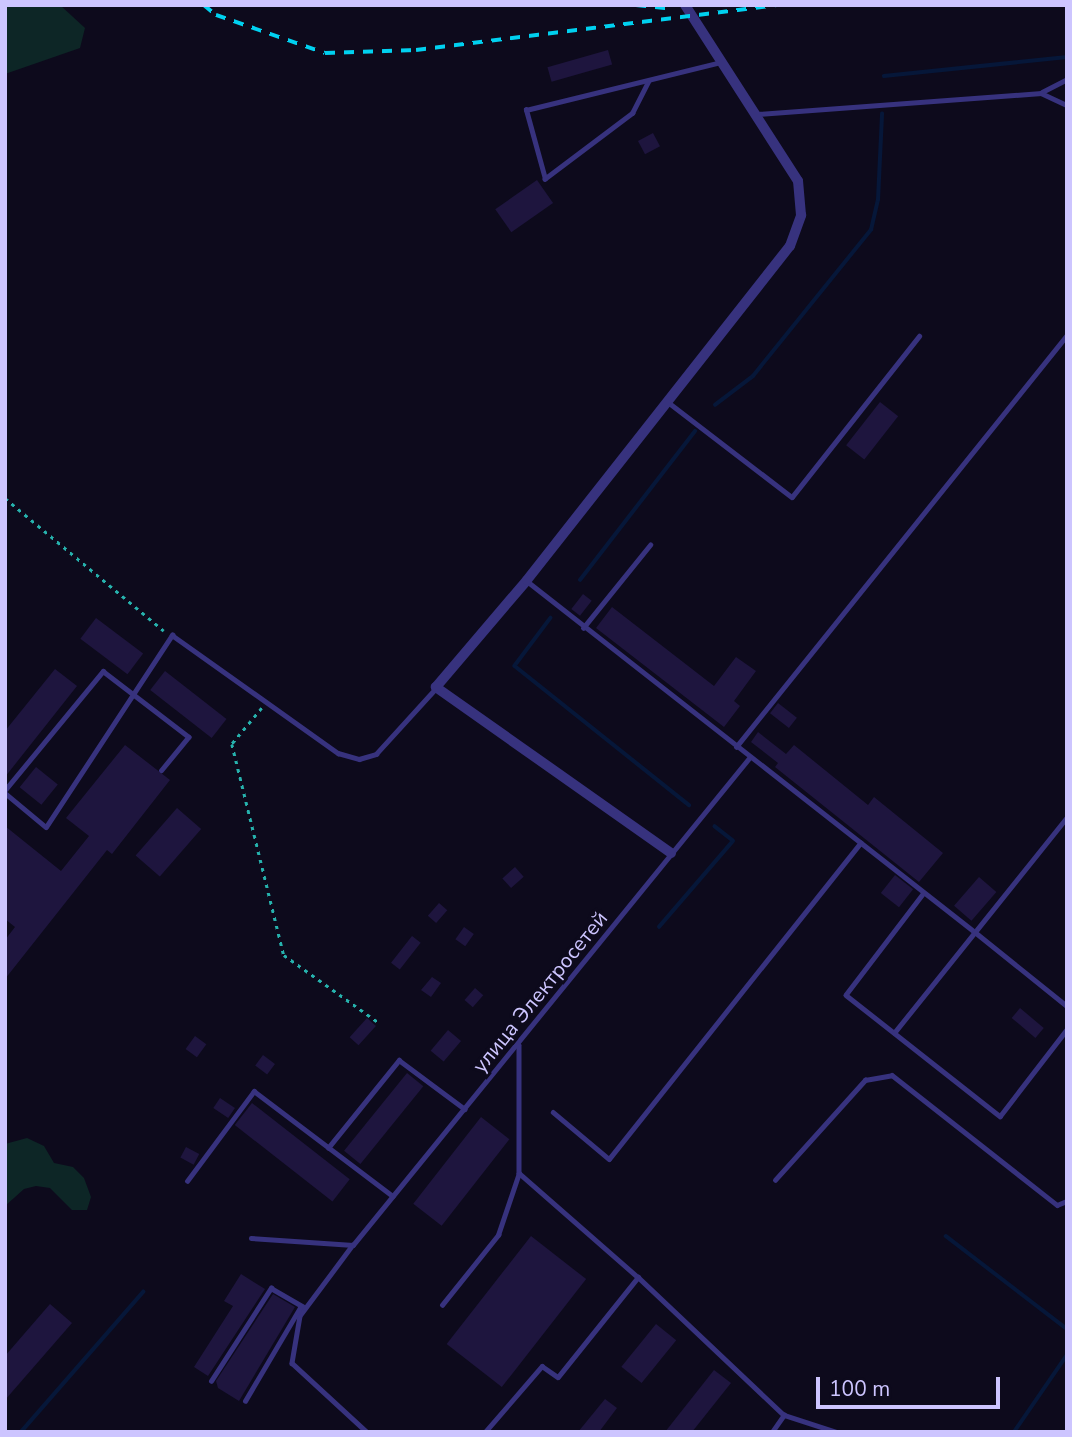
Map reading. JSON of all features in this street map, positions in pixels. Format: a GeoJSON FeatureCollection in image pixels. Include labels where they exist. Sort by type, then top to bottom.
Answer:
{"type":"FeatureCollection","features":[{"type":"Feature","properties":{"kind":"street"},"geometry":{"type":"LineString","coordinates":[[671,853],[436,687],[527,580],[790,246],[801,215],[798,181],[685,5]]}},
{"type":"Feature","properties":{"kind":"lane"},"geometry":{"type":"LineString","coordinates":[[649,81],[633,113],[545,179],[526,110],[723,62]]}},
{"type":"Feature","properties":{"kind":"lane"},"geometry":{"type":"LineString","coordinates":[[757,114],[1041,93],[1067,79]]}},
{"type":"Feature","properties":{"kind":"lane"},"geometry":{"type":"LineString","coordinates":[[1041,93],[1067,105]]}},
{"type":"Feature","properties":{"kind":"lane"},"geometry":{"type":"LineString","coordinates":[[736,747],[1067,335]]}},
{"type":"Feature","properties":{"kind":"lane"},"geometry":{"type":"LineString","coordinates":[[668,401],[792,497],[919,336]]}},
{"type":"Feature","properties":{"kind":"lane"},"geometry":{"type":"LineString","coordinates":[[583,628],[650,545]]}},
{"type":"Feature","properties":{"kind":"lane"},"geometry":{"type":"LineString","coordinates":[[527,580],[583,628],[1067,1006]]}},
{"type":"Feature","properties":{"kind":"lane"},"geometry":{"type":"LineString","coordinates":[[162,770],[188,737],[131,693],[103,671],[5,792],[46,827],[131,693],[172,635],[338,753],[359,759],[376,754],[436,687]]}},
{"type":"Feature","properties":{"kind":"lane","name":"улица Электросетей"},"geometry":{"type":"LineString","coordinates":[[303,1307],[750,757]]}},
{"type":"Feature","properties":{"kind":"lane"},"geometry":{"type":"LineString","coordinates":[[894,1034],[1067,817]]}},
{"type":"Feature","properties":{"kind":"lane"},"geometry":{"type":"LineString","coordinates":[[553,1112],[609,1159],[860,843]]}},
{"type":"Feature","properties":{"kind":"lane"},"geometry":{"type":"LineString","coordinates":[[925,893],[845,995],[1000,1116],[1067,1029]]}},
{"type":"Feature","properties":{"kind":"lane"},"geometry":{"type":"LineString","coordinates":[[442,1305],[498,1235],[519,1173],[519,1044]]}},
{"type":"Feature","properties":{"kind":"lane"},"geometry":{"type":"LineString","coordinates":[[328,1148],[399,1060],[466,1109]]}},
{"type":"Feature","properties":{"kind":"lane"},"geometry":{"type":"LineString","coordinates":[[775,1180],[865,1080],[892,1076],[1057,1205],[1067,1202]]}},
{"type":"Feature","properties":{"kind":"lane"},"geometry":{"type":"LineString","coordinates":[[187,1181],[254,1091],[393,1196]]}},
{"type":"Feature","properties":{"kind":"lane"},"geometry":{"type":"LineString","coordinates":[[519,1173],[638,1277],[784,1415],[837,1432]]}},
{"type":"Feature","properties":{"kind":"lane"},"geometry":{"type":"LineString","coordinates":[[251,1238],[353,1245]]}},
{"type":"Feature","properties":{"kind":"lane"},"geometry":{"type":"LineString","coordinates":[[485,1432],[542,1366],[558,1377],[638,1277]]}},
{"type":"Feature","properties":{"kind":"lane"},"geometry":{"type":"LineString","coordinates":[[211,1381],[271,1287],[303,1307]]}},
{"type":"Feature","properties":{"kind":"lane"},"geometry":{"type":"LineString","coordinates":[[245,1401],[303,1307]]}},
{"type":"Feature","properties":{"kind":"lane"},"geometry":{"type":"LineString","coordinates":[[303,1307],[292,1363],[367,1432]]}},
{"type":"Feature","properties":{"kind":"lane"},"geometry":{"type":"LineString","coordinates":[[772,1432],[784,1415]]}},
{"type":"Feature","properties":{"kind":"path"},"geometry":{"type":"LineString","coordinates":[[5,498],[172,635]]}},
{"type":"Feature","properties":{"kind":"path"},"geometry":{"type":"LineString","coordinates":[[266,703],[232,744],[284,955],[378,1022]]}},
{"type":"Feature","properties":{"kind":"green space"},"geometry":{"type":"Polygon","coordinates":[[[5,5],[60,5],[85,28],[80,48],[5,74],[5,5]]]}},
{"type":"Feature","properties":{"kind":"green space"},"geometry":{"type":"Polygon","coordinates":[[[27,1138],[44,1146],[54,1163],[73,1167],[84,1178],[91,1197],[87,1210],[72,1210],[50,1188],[36,1186],[24,1189],[5,1206],[5,1144],[27,1138]]]}},
{"type":"Feature","properties":{"kind":"building"},"geometry":{"type":"Polygon","coordinates":[[[608,50],[612,64],[552,82],[547,67],[608,50]]]}},
{"type":"Feature","properties":{"kind":"building"},"geometry":{"type":"Polygon","coordinates":[[[653,133],[660,146],[645,154],[638,141],[653,133]]]}},
{"type":"Feature","properties":{"kind":"building"},"geometry":{"type":"Polygon","coordinates":[[[537,180],[553,203],[511,232],[495,209],[537,180]]]}},
{"type":"Feature","properties":{"kind":"building"},"geometry":{"type":"Polygon","coordinates":[[[880,402],[898,416],[864,460],[846,445],[880,402]]]}},
{"type":"Feature","properties":{"kind":"building"},"geometry":{"type":"Polygon","coordinates":[[[583,594],[592,601],[580,616],[571,609],[583,594]]]}},
{"type":"Feature","properties":{"kind":"building"},"geometry":{"type":"Polygon","coordinates":[[[612,607],[714,686],[736,657],[756,671],[734,701],[740,706],[724,727],[596,628],[612,607]]]}},
{"type":"Feature","properties":{"kind":"building"},"geometry":{"type":"Polygon","coordinates":[[[96,618],[143,654],[127,674],[80,639],[96,618]]]}},
{"type":"Feature","properties":{"kind":"building"},"geometry":{"type":"Polygon","coordinates":[[[55,669],[77,686],[5,777],[5,731],[55,669]]]}},
{"type":"Feature","properties":{"kind":"building"},"geometry":{"type":"Polygon","coordinates":[[[165,671],[226,719],[212,738],[150,690],[165,671]]]}},
{"type":"Feature","properties":{"kind":"building"},"geometry":{"type":"Polygon","coordinates":[[[778,703],[797,718],[789,728],[770,713],[778,703]]]}},
{"type":"Feature","properties":{"kind":"building"},"geometry":{"type":"Polygon","coordinates":[[[758,732],[786,754],[794,745],[868,805],[874,797],[943,853],[919,882],[775,767],[778,763],[751,742],[758,732]]]}},
{"type":"Feature","properties":{"kind":"building"},"geometry":{"type":"Polygon","coordinates":[[[125,745],[170,780],[112,854],[107,850],[5,979],[5,940],[15,927],[5,919],[5,826],[61,871],[89,836],[66,818],[125,745]]]}},
{"type":"Feature","properties":{"kind":"building"},"geometry":{"type":"Polygon","coordinates":[[[36,767],[58,785],[41,805],[20,787],[36,767]]]}},
{"type":"Feature","properties":{"kind":"building"},"geometry":{"type":"Polygon","coordinates":[[[177,808],[201,829],[160,877],[136,856],[177,808]]]}},
{"type":"Feature","properties":{"kind":"building"},"geometry":{"type":"Polygon","coordinates":[[[515,867],[524,877],[511,888],[502,878],[515,867]]]}},
{"type":"Feature","properties":{"kind":"building"},"geometry":{"type":"Polygon","coordinates":[[[895,875],[913,889],[899,907],[881,893],[895,875]]]}},
{"type":"Feature","properties":{"kind":"building"},"geometry":{"type":"Polygon","coordinates":[[[979,877],[996,892],[971,921],[954,906],[979,877]]]}},
{"type":"Feature","properties":{"kind":"building"},"geometry":{"type":"Polygon","coordinates":[[[439,903],[447,910],[436,923],[428,916],[439,903]]]}},
{"type":"Feature","properties":{"kind":"building"},"geometry":{"type":"Polygon","coordinates":[[[464,927],[474,934],[465,946],[455,939],[464,927]]]}},
{"type":"Feature","properties":{"kind":"building"},"geometry":{"type":"Polygon","coordinates":[[[412,936],[421,943],[400,970],[391,963],[412,936]]]}},
{"type":"Feature","properties":{"kind":"building"},"geometry":{"type":"Polygon","coordinates":[[[432,977],[441,983],[431,997],[421,990],[432,977]]]}},
{"type":"Feature","properties":{"kind":"building"},"geometry":{"type":"Polygon","coordinates":[[[475,988],[483,995],[473,1007],[465,1000],[475,988]]]}},
{"type":"Feature","properties":{"kind":"building"},"geometry":{"type":"Polygon","coordinates":[[[1020,1008],[1044,1028],[1035,1038],[1012,1018],[1020,1008]]]}},
{"type":"Feature","properties":{"kind":"building"},"geometry":{"type":"Polygon","coordinates":[[[367,1018],[376,1026],[359,1045],[350,1037],[367,1018]]]}},
{"type":"Feature","properties":{"kind":"building"},"geometry":{"type":"Polygon","coordinates":[[[448,1030],[461,1041],[444,1062],[431,1051],[448,1030]]]}},
{"type":"Feature","properties":{"kind":"building"},"geometry":{"type":"Polygon","coordinates":[[[195,1036],[206,1044],[197,1057],[186,1049],[195,1036]]]}},
{"type":"Feature","properties":{"kind":"building"},"geometry":{"type":"Polygon","coordinates":[[[263,1055],[275,1064],[267,1074],[255,1065],[263,1055]]]}},
{"type":"Feature","properties":{"kind":"building"},"geometry":{"type":"Polygon","coordinates":[[[407,1073],[423,1086],[360,1164],[344,1151],[407,1073]]]}},
{"type":"Feature","properties":{"kind":"building"},"geometry":{"type":"Polygon","coordinates":[[[220,1098],[235,1108],[228,1118],[213,1108],[220,1098]]]}},
{"type":"Feature","properties":{"kind":"building"},"geometry":{"type":"Polygon","coordinates":[[[252,1103],[350,1179],[332,1201],[235,1125],[252,1103]]]}},
{"type":"Feature","properties":{"kind":"building"},"geometry":{"type":"Polygon","coordinates":[[[481,1117],[509,1139],[442,1226],[413,1204],[481,1117]]]}},
{"type":"Feature","properties":{"kind":"building"},"geometry":{"type":"Polygon","coordinates":[[[186,1147],[199,1154],[194,1165],[180,1158],[186,1147]]]}},
{"type":"Feature","properties":{"kind":"building"},"geometry":{"type":"Polygon","coordinates":[[[531,1236],[586,1279],[502,1387],[447,1344],[531,1236]]]}},
{"type":"Feature","properties":{"kind":"building"},"geometry":{"type":"Polygon","coordinates":[[[241,1274],[265,1289],[208,1376],[194,1367],[233,1306],[224,1301],[241,1274]]]}},
{"type":"Feature","properties":{"kind":"building"},"geometry":{"type":"Polygon","coordinates":[[[273,1294],[295,1307],[239,1401],[218,1388],[216,1381],[273,1294]]]}},
{"type":"Feature","properties":{"kind":"building"},"geometry":{"type":"Polygon","coordinates":[[[50,1304],[72,1323],[5,1400],[5,1356],[50,1304]]]}},
{"type":"Feature","properties":{"kind":"building"},"geometry":{"type":"Polygon","coordinates":[[[656,1324],[676,1340],[642,1383],[621,1367],[656,1324]]]}},
{"type":"Feature","properties":{"kind":"building"},"geometry":{"type":"Polygon","coordinates":[[[714,1370],[731,1383],[692,1432],[665,1432],[714,1370]]]}},
{"type":"Feature","properties":{"kind":"building"},"geometry":{"type":"Polygon","coordinates":[[[605,1399],[617,1408],[599,1432],[578,1432],[605,1399]]]}},
{"type":"Feature","properties":{"kind":"waterway"},"geometry":{"type":"LineString","coordinates":[[884,76],[1067,57]]}},
{"type":"Feature","properties":{"kind":"waterway"},"geometry":{"type":"LineString","coordinates":[[715,405],[753,376],[871,230],[878,200],[882,114]]}},
{"type":"Feature","properties":{"kind":"waterway"},"geometry":{"type":"LineString","coordinates":[[580,580],[695,431]]}},
{"type":"Feature","properties":{"kind":"waterway"},"geometry":{"type":"LineString","coordinates":[[551,618],[515,666],[689,805]]}},
{"type":"Feature","properties":{"kind":"waterway"},"geometry":{"type":"LineString","coordinates":[[659,927],[733,841],[715,827]]}},
{"type":"Feature","properties":{"kind":"waterway"},"geometry":{"type":"LineString","coordinates":[[946,1236],[1067,1329]]}},
{"type":"Feature","properties":{"kind":"waterway"},"geometry":{"type":"LineString","coordinates":[[21,1432],[143,1292]]}},
{"type":"Feature","properties":{"kind":"waterway"},"geometry":{"type":"LineString","coordinates":[[1014,1432],[1067,1355]]}},
{"type":"Feature","properties":{"kind":"railway"},"geometry":{"type":"LineString","coordinates":[[204,5],[216,15],[325,53],[416,50],[778,5]]}},
{"type":"Feature","properties":{"kind":"railway"},"geometry":{"type":"LineString","coordinates":[[636,5],[672,9]]}}]}
